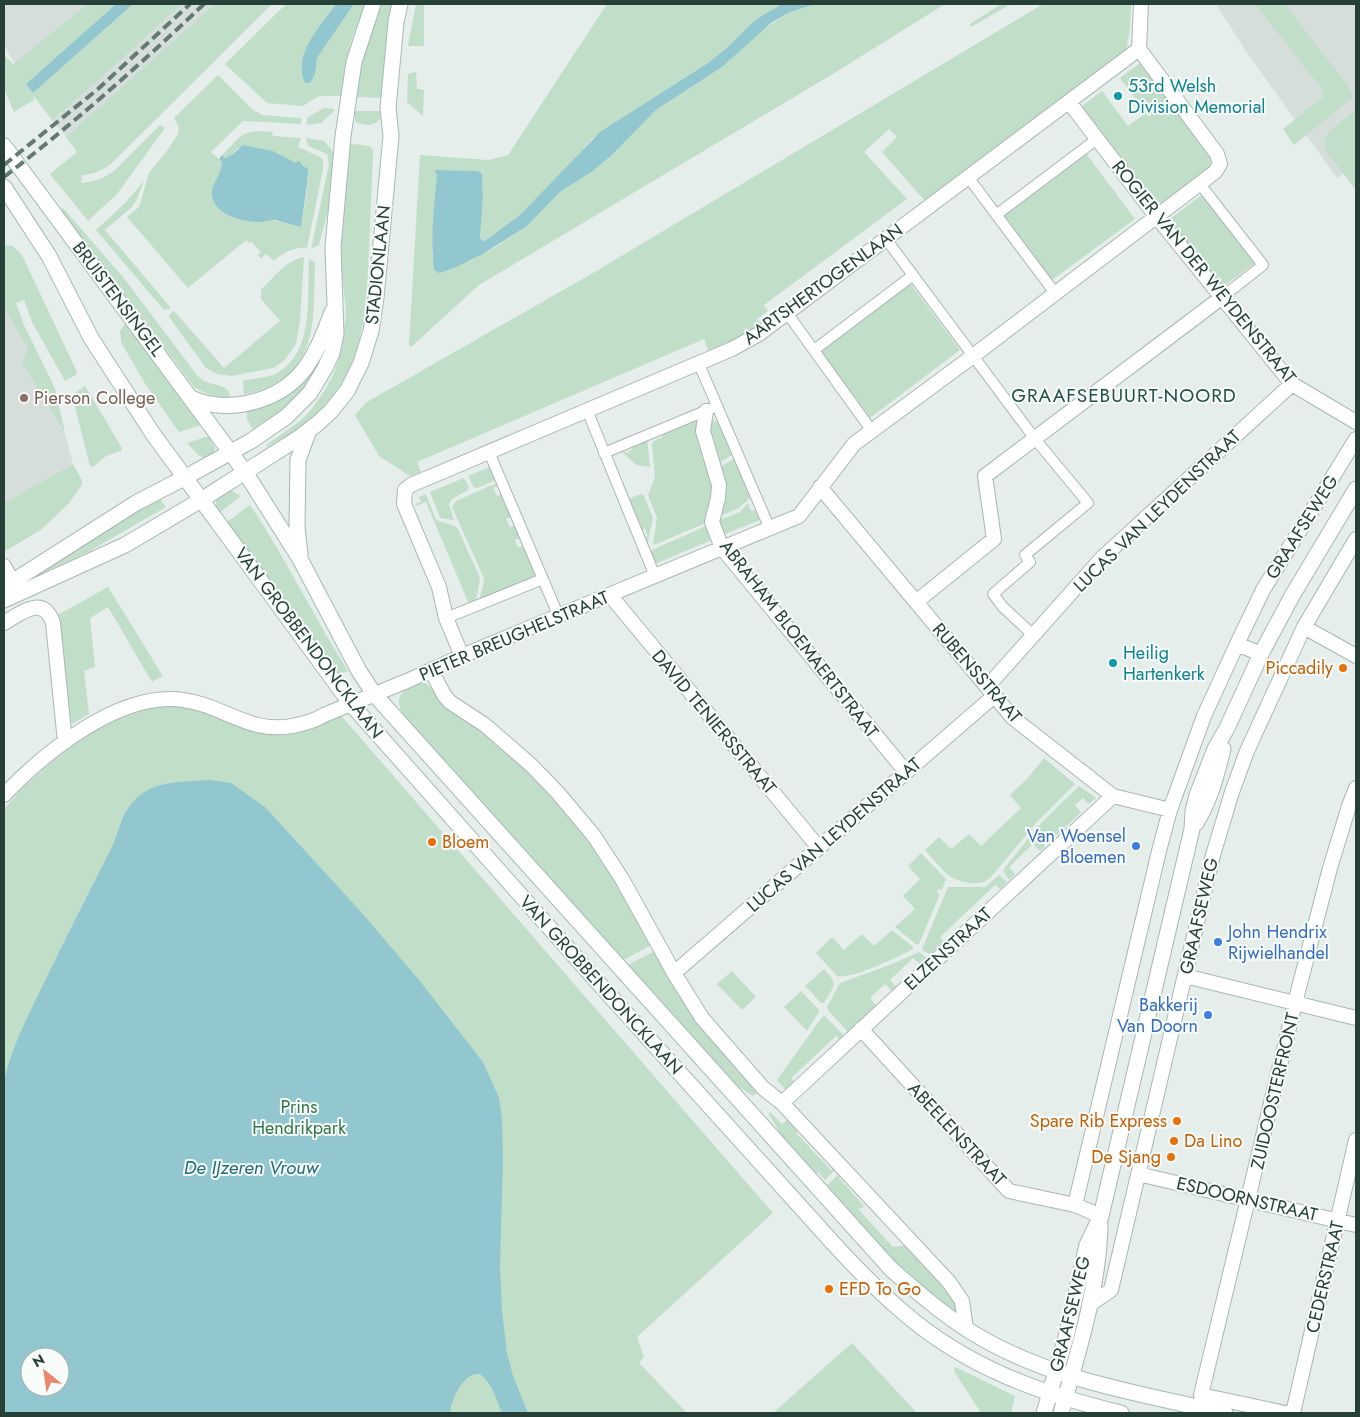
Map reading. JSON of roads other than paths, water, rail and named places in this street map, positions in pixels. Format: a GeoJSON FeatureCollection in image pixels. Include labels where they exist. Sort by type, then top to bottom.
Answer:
{"type":"FeatureCollection","features":[{"type":"Feature","properties":{"kind":"main road","name":"STADIONLAAN"},"geometry":{"type":"LineString","coordinates":[[231,452],[286,417],[310,393],[332,353],[336,334],[333,247],[344,136],[354,62],[373,4]]}},
{"type":"Feature","properties":{"kind":"main road","name":"STADIONLAAN"},"geometry":{"type":"LineString","coordinates":[[246,472],[309,430],[331,411],[347,391],[361,363],[371,331],[391,136],[388,108],[396,22],[400,4]]}},
{"type":"Feature","properties":{"kind":"main road","name":"BRUISTENSINGEL"},"geometry":{"type":"LineString","coordinates":[[4,146],[246,472]]}},
{"type":"Feature","properties":{"kind":"main road","name":"BRUISTENSINGEL"},"geometry":{"type":"LineString","coordinates":[[4,187],[50,256],[91,338],[153,434],[201,500]]}},
{"type":"Feature","properties":{"kind":"main road"},"geometry":{"type":"LineString","coordinates":[[191,398],[208,404],[236,405],[262,399],[280,392],[300,375],[313,356],[334,306]]}},
{"type":"Feature","properties":{"kind":"main road"},"geometry":{"type":"LineString","coordinates":[[300,558],[297,527],[298,460],[309,430]]}},
{"type":"Feature","properties":{"kind":"main road"},"geometry":{"type":"LineString","coordinates":[[8,584],[136,503],[231,452]]}},
{"type":"Feature","properties":{"kind":"main road"},"geometry":{"type":"LineString","coordinates":[[4,600],[125,545],[246,472]]}},
{"type":"Feature","properties":{"kind":"main road","name":"VAN GROBBENDONCKLAAN"},"geometry":{"type":"LineString","coordinates":[[246,472],[300,558],[374,694],[891,1269],[922,1296],[966,1329],[1000,1348],[1033,1363],[1071,1377],[1225,1413]]}},
{"type":"Feature","properties":{"kind":"main road","name":"GRAAFSEWEG"},"geometry":{"type":"LineString","coordinates":[[1063,1406],[1089,1305],[1100,1244],[1101,1216],[1192,829],[1202,813],[1213,785],[1227,728],[1260,654],[1292,596],[1356,489]]}},
{"type":"Feature","properties":{"kind":"main road","name":"VAN GROBBENDONCKLAAN"},"geometry":{"type":"LineString","coordinates":[[201,500],[351,704],[601,986],[874,1286],[904,1314],[978,1363],[1028,1387],[1049,1394],[1063,1406],[1121,1413]]}},
{"type":"Feature","properties":{"kind":"main road","name":"GRAAFSEWEG"},"geometry":{"type":"LineString","coordinates":[[1044,1413],[1066,1337],[1087,1246],[1101,1216]]}},
{"type":"Feature","properties":{"kind":"street"},"geometry":{"type":"LineString","coordinates":[[1139,49],[1141,4]]}},
{"type":"Feature","properties":{"kind":"street","name":"AARTSHERTOGENLAAN"},"geometry":{"type":"LineString","coordinates":[[446,618],[439,587],[404,504],[405,490],[411,484],[699,364],[759,334],[1139,49]]}},
{"type":"Feature","properties":{"kind":"street","name":"PIETER BREUGHELSTRAAT"},"geometry":{"type":"LineString","coordinates":[[4,795],[20,778],[65,742],[92,724],[130,706],[155,699],[182,700],[208,706],[242,721],[262,727],[282,728],[300,725],[799,516],[854,444],[1215,172],[1220,164],[1217,154],[1139,49]]}},
{"type":"Feature","properties":{"kind":"street","name":"ROGIER VAN DER WEYDENSTRAAT"},"geometry":{"type":"LineString","coordinates":[[1069,102],[1156,216],[1292,384],[1356,422]]}},
{"type":"Feature","properties":{"kind":"street"},"geometry":{"type":"LineString","coordinates":[[996,215],[1097,139]]}},
{"type":"Feature","properties":{"kind":"street"},"geometry":{"type":"LineString","coordinates":[[968,177],[1055,293]]}},
{"type":"Feature","properties":{"kind":"street"},"geometry":{"type":"LineString","coordinates":[[916,602],[994,539],[985,476],[1263,265],[1200,184]]}},
{"type":"Feature","properties":{"kind":"street"},"geometry":{"type":"LineString","coordinates":[[886,239],[1035,439],[1088,503],[1024,555],[1030,562],[993,594],[1033,635]]}},
{"type":"Feature","properties":{"kind":"street"},"geometry":{"type":"LineString","coordinates":[[814,350],[912,276]]}},
{"type":"Feature","properties":{"kind":"street"},"geometry":{"type":"LineString","coordinates":[[787,313],[872,431]]}},
{"type":"Feature","properties":{"kind":"street"},"geometry":{"type":"LineString","coordinates":[[699,364],[712,409],[770,529]]}},
{"type":"Feature","properties":{"kind":"street","name":"LUCAS VAN LEYDENSTRAAT"},"geometry":{"type":"LineString","coordinates":[[674,973],[906,772],[990,692],[1033,635],[1102,558],[1292,384]]}},
{"type":"Feature","properties":{"kind":"street"},"geometry":{"type":"LineString","coordinates":[[604,453],[712,409]]}},
{"type":"Feature","properties":{"kind":"street","name":"ABRAHAM BLOEMAERTSTRAAT"},"geometry":{"type":"LineString","coordinates":[[712,409],[703,431],[719,485],[712,522],[722,548],[906,772]]}},
{"type":"Feature","properties":{"kind":"street"},"geometry":{"type":"LineString","coordinates":[[587,410],[655,576]]}},
{"type":"Feature","properties":{"kind":"street","name":"GRAAFSEWEG"},"geometry":{"type":"LineString","coordinates":[[1075,1205],[1160,847],[1170,810],[1204,716],[1263,590],[1356,439]]}},
{"type":"Feature","properties":{"kind":"street"},"geometry":{"type":"LineString","coordinates":[[489,452],[559,616]]}},
{"type":"Feature","properties":{"kind":"street","name":"RUBENSSTRAAT"},"geometry":{"type":"LineString","coordinates":[[820,487],[1013,718],[1113,796],[1170,810]]}},
{"type":"Feature","properties":{"kind":"street","name":"GRAAFSEWEG"},"geometry":{"type":"LineString","coordinates":[[1089,1305],[1110,1290],[1213,856],[1232,792],[1247,751],[1304,627],[1356,538]]}},
{"type":"Feature","properties":{"kind":"street"},"geometry":{"type":"LineString","coordinates":[[4,566],[8,584]]}},
{"type":"Feature","properties":{"kind":"street"},"geometry":{"type":"LineString","coordinates":[[462,656],[446,618],[542,579]]}},
{"type":"Feature","properties":{"kind":"street","name":"DAVID TENIERSSTRAAT"},"geometry":{"type":"LineString","coordinates":[[610,595],[819,848]]}},
{"type":"Feature","properties":{"kind":"street"},"geometry":{"type":"LineString","coordinates":[[4,623],[30,608],[38,607],[45,609],[51,615],[54,623],[65,742]]}},
{"type":"Feature","properties":{"kind":"street"},"geometry":{"type":"LineString","coordinates":[[1304,627],[1356,656]]}},
{"type":"Feature","properties":{"kind":"street"},"geometry":{"type":"LineString","coordinates":[[1237,644],[1260,654]]}},
{"type":"Feature","properties":{"kind":"street"},"geometry":{"type":"LineString","coordinates":[[431,670],[444,695],[450,702],[485,725],[531,766],[558,793],[594,836],[638,905],[674,973],[702,1018],[763,1088],[782,1103],[949,1282],[962,1301],[966,1329]]}},
{"type":"Feature","properties":{"kind":"street","name":"ZUIDOOSTERFRONT"},"geometry":{"type":"LineString","coordinates":[[1284,1413],[1201,1395],[1295,1003],[1330,868],[1356,788]]}},
{"type":"Feature","properties":{"kind":"street","name":"ELZENSTRAAT"},"geometry":{"type":"LineString","coordinates":[[782,1103],[1113,796]]}},
{"type":"Feature","properties":{"kind":"street"},"geometry":{"type":"LineString","coordinates":[[1185,976],[1356,1018]]}},
{"type":"Feature","properties":{"kind":"street","name":"ABEELENSTRAAT"},"geometry":{"type":"LineString","coordinates":[[862,1029],[1009,1191],[1075,1205],[1101,1216]]}},
{"type":"Feature","properties":{"kind":"street","name":"CEDERSTRAAT"},"geometry":{"type":"LineString","coordinates":[[1293,1413],[1356,1140]]}},
{"type":"Feature","properties":{"kind":"street","name":"ESDOORNSTRAAT"},"geometry":{"type":"LineString","coordinates":[[1138,1174],[1356,1225]]}},
{"type":"Feature","properties":{"kind":"water"},"geometry":{"type":"Polygon","coordinates":[[[116,4],[133,4],[33,93],[26,84],[116,4]]]}},
{"type":"Feature","properties":{"kind":"water"},"geometry":{"type":"Polygon","coordinates":[[[336,4],[354,4],[317,58],[315,74],[310,83],[305,83],[302,62],[305,51],[316,31],[336,4]]]}},
{"type":"Feature","properties":{"kind":"water"},"geometry":{"type":"Polygon","coordinates":[[[782,4],[815,4],[788,13],[771,23],[722,67],[656,110],[612,155],[593,171],[560,192],[527,226],[481,255],[454,268],[439,273],[434,270],[432,234],[437,174],[435,170],[478,171],[482,174],[483,198],[480,238],[483,241],[486,240],[520,215],[600,132],[708,63],[729,46],[755,20],[782,4]]]}},
{"type":"Feature","properties":{"kind":"water"},"geometry":{"type":"Polygon","coordinates":[[[243,145],[273,151],[296,163],[300,161],[308,169],[301,227],[275,220],[245,221],[230,216],[218,208],[214,202],[212,191],[220,172],[222,162],[219,159],[222,155],[225,158],[233,154],[243,145]]]}},
{"type":"Feature","properties":{"kind":"water","name":"De IJzeren Vrouw"},"geometry":{"type":"Polygon","coordinates":[[[210,780],[231,783],[265,807],[362,913],[419,980],[483,1062],[499,1098],[502,1119],[503,1160],[500,1266],[502,1311],[507,1353],[513,1376],[528,1413],[502,1413],[491,1387],[480,1374],[475,1374],[460,1386],[454,1397],[450,1413],[4,1413],[4,1082],[7,1069],[25,1022],[114,843],[128,808],[140,795],[148,790],[164,784],[210,780]]]}},
{"type":"Feature","properties":{"kind":"railway"},"geometry":{"type":"LineString","coordinates":[[4,165],[98,89],[190,4]]}},
{"type":"Feature","properties":{"kind":"railway"},"geometry":{"type":"LineString","coordinates":[[4,177],[106,93],[204,4]]}},
{"type":"Feature","properties":{"kind":"place","name":"53rd Welsh Division Memorial"},"geometry":{"type":"Point","coordinates":[1118,96]}},
{"type":"Feature","properties":{"kind":"place","name":"Pierson College"},"geometry":{"type":"Point","coordinates":[24,398]}},
{"type":"Feature","properties":{"kind":"place","name":"Heilig Hartenkerk"},"geometry":{"type":"Point","coordinates":[1113,663]}},
{"type":"Feature","properties":{"kind":"place","name":"Piccadily"},"geometry":{"type":"Point","coordinates":[1343,668]}},
{"type":"Feature","properties":{"kind":"place","name":"Bloem"},"geometry":{"type":"Point","coordinates":[432,842]}},
{"type":"Feature","properties":{"kind":"place","name":"Van Woensel Bloemen"},"geometry":{"type":"Point","coordinates":[1136,846]}},
{"type":"Feature","properties":{"kind":"place","name":"John Hendrix Rijwielhandel"},"geometry":{"type":"Point","coordinates":[1218,942]}},
{"type":"Feature","properties":{"kind":"place","name":"Bakkerij Van Doorn"},"geometry":{"type":"Point","coordinates":[1208,1015]}},
{"type":"Feature","properties":{"kind":"place","name":"Spare Rib Express"},"geometry":{"type":"Point","coordinates":[1177,1121]}},
{"type":"Feature","properties":{"kind":"place","name":"Da Lino"},"geometry":{"type":"Point","coordinates":[1174,1141]}},
{"type":"Feature","properties":{"kind":"place","name":"De Sjang"},"geometry":{"type":"Point","coordinates":[1171,1157]}},
{"type":"Feature","properties":{"kind":"place","name":"EFD To Go"},"geometry":{"type":"Point","coordinates":[829,1289]}},
{"type":"Feature","properties":{"kind":"district","name":"GRAAFSEBUURT-NOORD"},"geometry":{"type":"Point","coordinates":[1124,395]}},
{"type":"Feature","properties":{"kind":"park label","name":"Prins Hendrikpark"},"geometry":{"type":"Point","coordinates":[299,1117]}}]}
